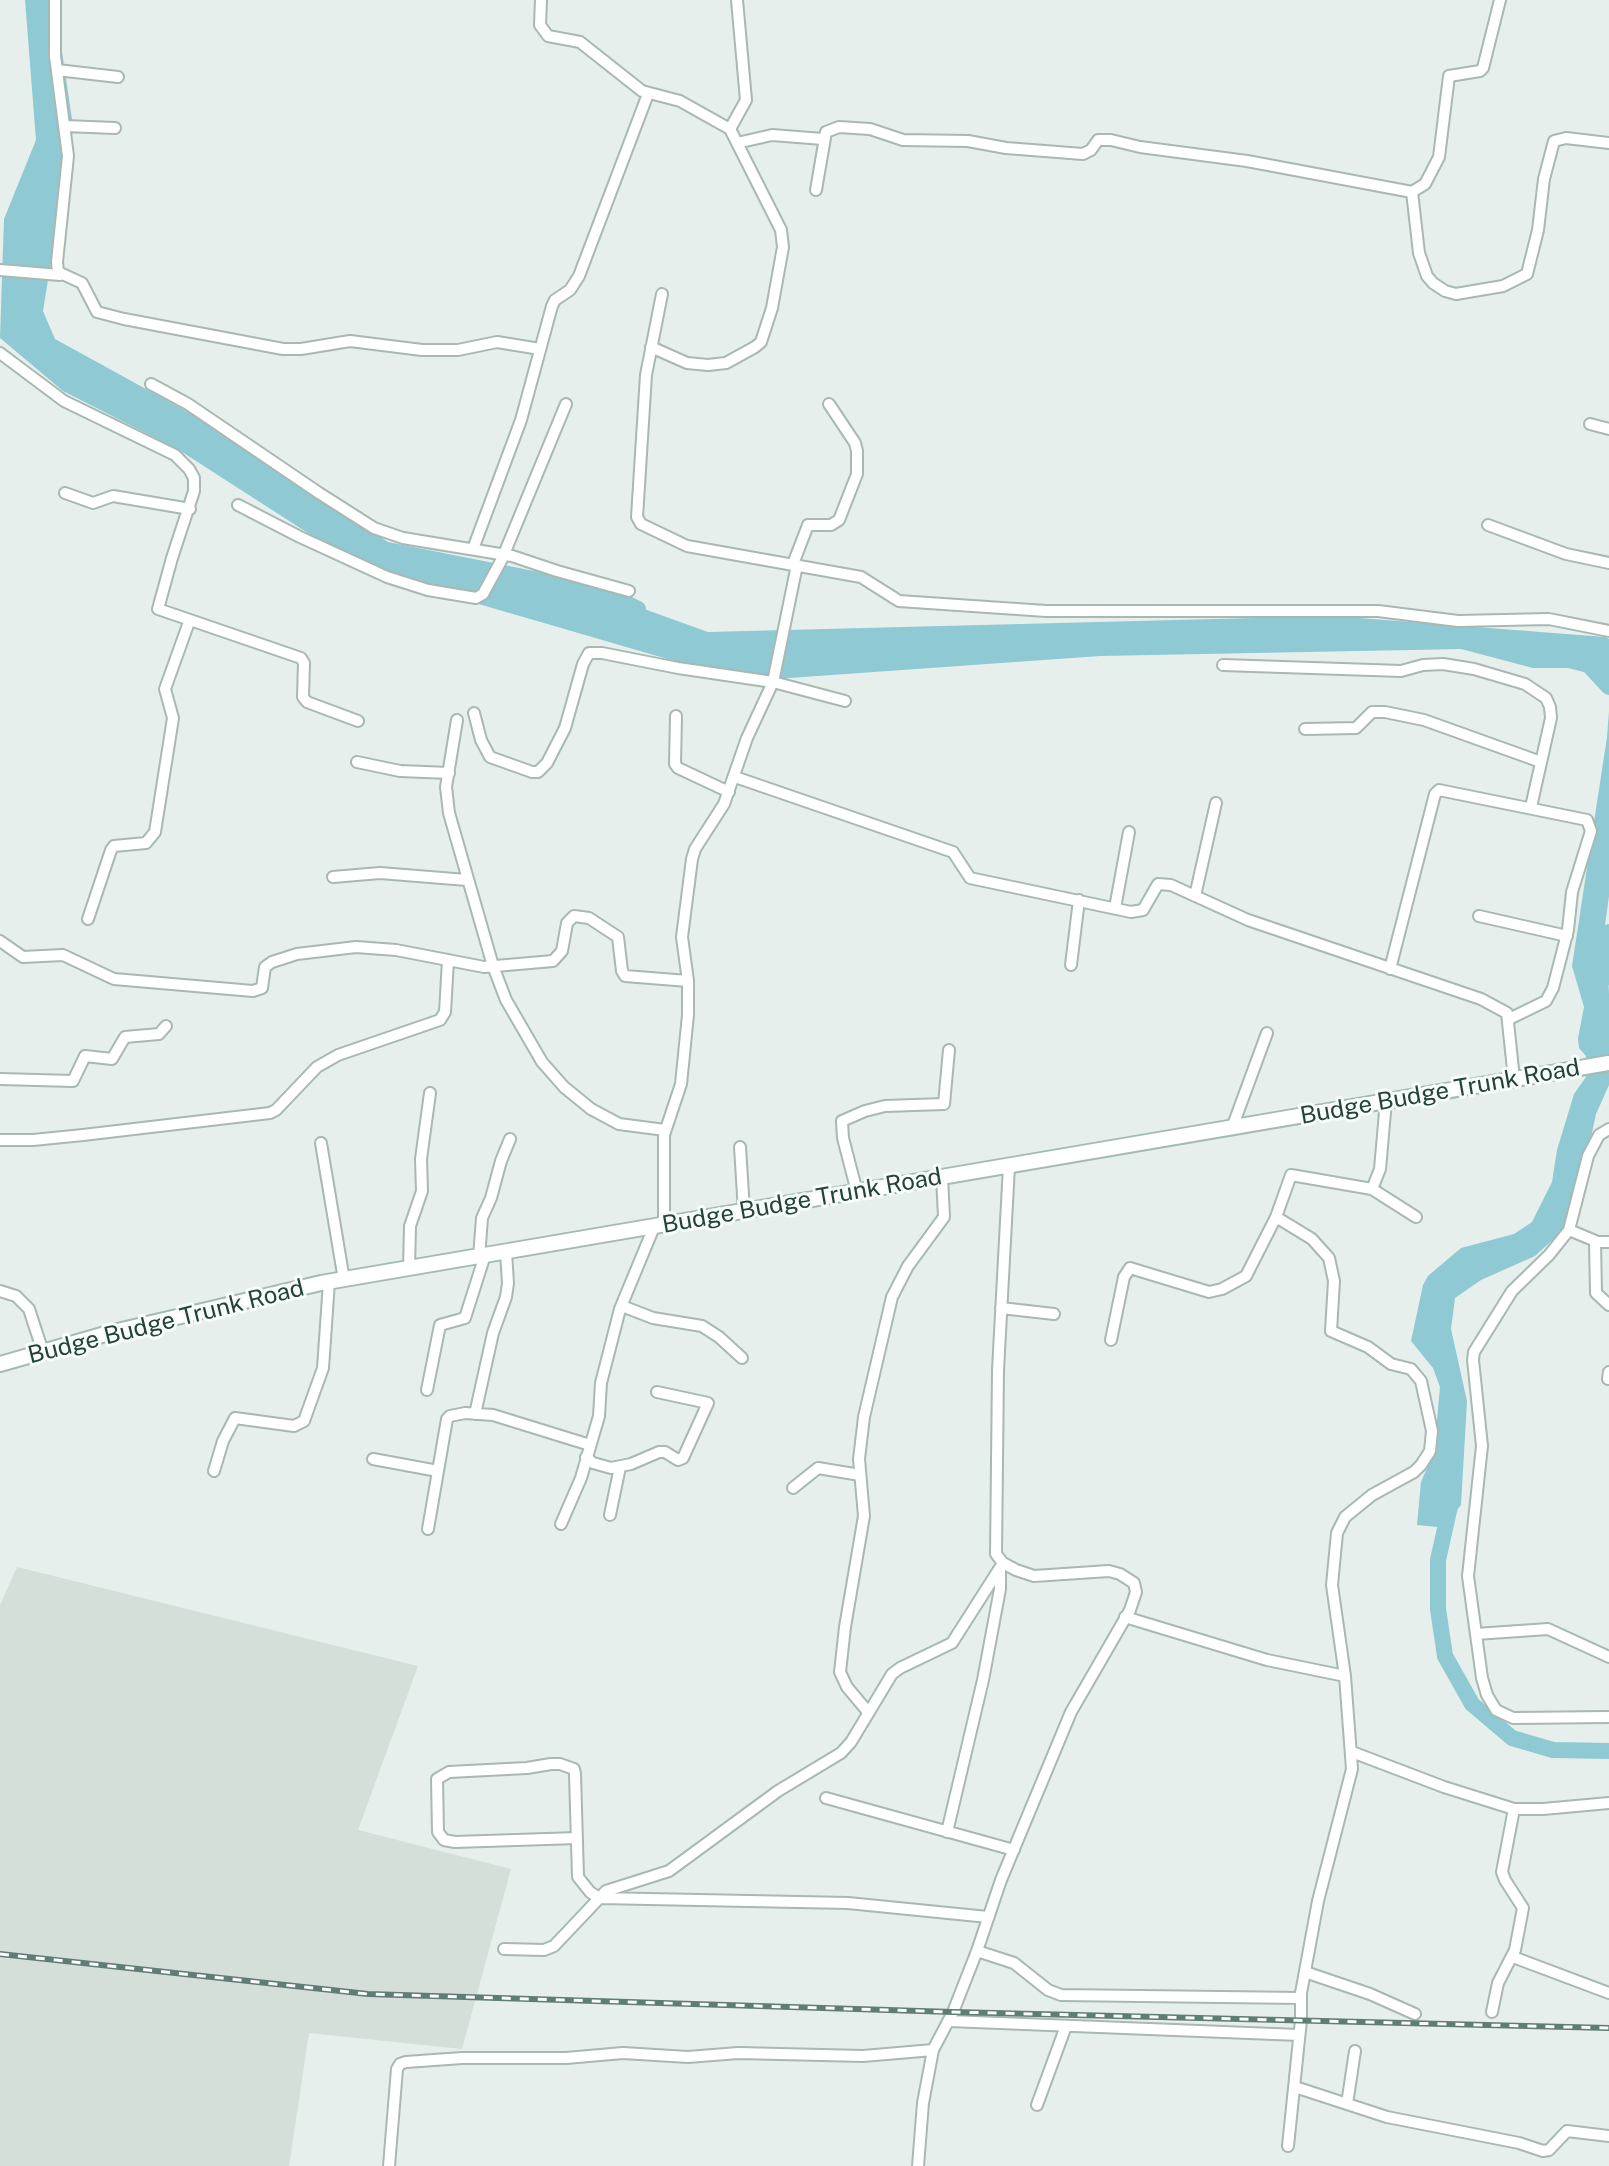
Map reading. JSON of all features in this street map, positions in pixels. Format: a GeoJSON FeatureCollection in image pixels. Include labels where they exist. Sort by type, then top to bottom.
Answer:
{"type":"FeatureCollection","features":[{"type":"Feature","properties":{"kind":"main road","name":"Budge Budge Trunk Road"},"geometry":{"type":"LineString","coordinates":[[0,1364],[109,1333],[337,1281],[1609,1063]]}},
{"type":"Feature","properties":{"kind":"street"},"geometry":{"type":"LineString","coordinates":[[55,0],[57,70],[65,126],[67,171],[57,262],[60,275]]}},
{"type":"Feature","properties":{"kind":"street"},"geometry":{"type":"LineString","coordinates":[[541,0],[542,31],[554,39],[580,42],[648,94],[680,101],[730,129],[776,217],[783,240],[766,334],[755,347],[719,365],[687,363],[651,347]]}},
{"type":"Feature","properties":{"kind":"street"},"geometry":{"type":"LineString","coordinates":[[730,129],[746,100],[737,0]]}},
{"type":"Feature","properties":{"kind":"street"},"geometry":{"type":"LineString","coordinates":[[816,190],[826,132],[832,128],[854,128],[870,129],[903,140],[968,141],[1006,148],[1083,154],[1091,150],[1098,140],[1111,140],[1140,147],[1247,161],[1412,192],[1425,184],[1439,157],[1449,76],[1483,68],[1500,0]]}},
{"type":"Feature","properties":{"kind":"street"},"geometry":{"type":"LineString","coordinates":[[57,70],[118,77]]}},
{"type":"Feature","properties":{"kind":"street"},"geometry":{"type":"LineString","coordinates":[[473,549],[521,420],[555,300],[570,290],[579,276],[648,94]]}},
{"type":"Feature","properties":{"kind":"street"},"geometry":{"type":"LineString","coordinates":[[65,126],[115,128]]}},
{"type":"Feature","properties":{"kind":"street"},"geometry":{"type":"LineString","coordinates":[[737,143],[772,135],[823,139]]}},
{"type":"Feature","properties":{"kind":"street"},"geometry":{"type":"LineString","coordinates":[[1412,192],[1419,253],[1427,276],[1433,283],[1456,294],[1503,286],[1522,278],[1529,266],[1554,141],[1566,138],[1609,143]]}},
{"type":"Feature","properties":{"kind":"street"},"geometry":{"type":"LineString","coordinates":[[1,270],[60,275],[82,283],[97,312],[102,315],[283,349],[350,341],[403,350],[458,350],[497,342],[540,349]]}},
{"type":"Feature","properties":{"kind":"street"},"geometry":{"type":"LineString","coordinates":[[662,294],[651,347],[642,422],[639,521],[687,546],[861,577],[899,601],[1000,610],[1367,610],[1458,621],[1549,619],[1609,631]]}},
{"type":"Feature","properties":{"kind":"street"},"geometry":{"type":"LineString","coordinates":[[0,353],[64,401],[183,461],[195,483],[190,509],[158,606],[162,612],[301,658],[304,663],[303,697],[307,702],[358,721]]}},
{"type":"Feature","properties":{"kind":"street"},"geometry":{"type":"LineString","coordinates":[[151,384],[188,404],[374,528],[403,538],[473,549],[629,591]]}},
{"type":"Feature","properties":{"kind":"street"},"geometry":{"type":"LineString","coordinates":[[238,505],[387,577],[428,590],[476,598],[483,594],[503,557],[566,404]]}},
{"type":"Feature","properties":{"kind":"street"},"geometry":{"type":"LineString","coordinates":[[561,1524],[581,1478],[599,1416],[601,1383],[622,1306],[659,1226],[663,1141],[681,1084],[688,1015],[688,981],[682,937],[692,859],[695,849],[719,815],[773,679],[785,633],[795,565],[808,525],[831,525],[839,520],[857,474],[855,443],[829,404]]}},
{"type":"Feature","properties":{"kind":"street"},"geometry":{"type":"LineString","coordinates":[[1590,424],[1609,429]]}},
{"type":"Feature","properties":{"kind":"street"},"geometry":{"type":"LineString","coordinates":[[65,493],[93,503],[113,496],[190,509]]}},
{"type":"Feature","properties":{"kind":"street"},"geometry":{"type":"LineString","coordinates":[[1488,525],[1566,554],[1609,563]]}},
{"type":"Feature","properties":{"kind":"street"},"geometry":{"type":"LineString","coordinates":[[88,919],[114,846],[146,843],[155,832],[173,718],[165,689],[189,622]]}},
{"type":"Feature","properties":{"kind":"street"},"geometry":{"type":"LineString","coordinates":[[474,713],[481,740],[490,757],[538,772],[547,763],[565,728],[589,653],[678,668],[773,679],[845,701]]}},
{"type":"Feature","properties":{"kind":"street"},"geometry":{"type":"LineString","coordinates":[[1223,665],[1401,671],[1443,664],[1474,669],[1525,684],[1546,698],[1551,718],[1531,807]]}},
{"type":"Feature","properties":{"kind":"street"},"geometry":{"type":"LineString","coordinates":[[1305,729],[1356,728],[1372,712],[1385,712],[1424,720],[1541,762]]}},
{"type":"Feature","properties":{"kind":"street"},"geometry":{"type":"LineString","coordinates":[[676,716],[675,764],[729,792]]}},
{"type":"Feature","properties":{"kind":"street"},"geometry":{"type":"LineString","coordinates":[[457,720],[446,787],[449,813],[493,966],[506,1000],[542,1062],[564,1087],[611,1121],[665,1130]]}},
{"type":"Feature","properties":{"kind":"street"},"geometry":{"type":"LineString","coordinates":[[357,762],[400,771],[449,773]]}},
{"type":"Feature","properties":{"kind":"street"},"geometry":{"type":"LineString","coordinates":[[735,777],[953,852],[970,878],[1131,912],[1143,910],[1158,884],[1171,885],[1248,920],[1481,999],[1501,1008],[1509,1019],[1514,1079]]}},
{"type":"Feature","properties":{"kind":"street"},"geometry":{"type":"LineString","coordinates":[[1390,969],[1435,794],[1439,790],[1580,817],[1591,825],[1572,892],[1559,970],[1546,1001],[1509,1019]]}},
{"type":"Feature","properties":{"kind":"street"},"geometry":{"type":"LineString","coordinates":[[1195,896],[1216,803]]}},
{"type":"Feature","properties":{"kind":"street"},"geometry":{"type":"LineString","coordinates":[[1115,908],[1129,832]]}},
{"type":"Feature","properties":{"kind":"street"},"geometry":{"type":"LineString","coordinates":[[333,877],[380,873],[467,880]]}},
{"type":"Feature","properties":{"kind":"street"},"geometry":{"type":"LineString","coordinates":[[1071,965],[1079,900]]}},
{"type":"Feature","properties":{"kind":"street"},"geometry":{"type":"LineString","coordinates":[[0,941],[23,957],[63,955],[114,979],[253,991],[262,988],[267,965],[297,954],[356,947],[381,948],[493,966],[531,964],[558,958],[567,923],[574,916],[589,918],[618,937],[625,976],[688,981]]}},
{"type":"Feature","properties":{"kind":"street"},"geometry":{"type":"LineString","coordinates":[[1479,916],[1567,936]]}},
{"type":"Feature","properties":{"kind":"street"},"geometry":{"type":"LineString","coordinates":[[0,1140],[83,1135],[270,1113],[317,1067],[338,1055],[440,1020],[445,1012],[448,960]]}},
{"type":"Feature","properties":{"kind":"street"},"geometry":{"type":"LineString","coordinates":[[0,1079],[73,1081],[85,1056],[112,1059],[125,1037],[159,1034],[166,1026]]}},
{"type":"Feature","properties":{"kind":"street"},"geometry":{"type":"LineString","coordinates":[[1232,1128],[1267,1033]]}},
{"type":"Feature","properties":{"kind":"street"},"geometry":{"type":"LineString","coordinates":[[857,1192],[843,1138],[842,1121],[885,1106],[944,1104],[949,1050]]}},
{"type":"Feature","properties":{"kind":"street"},"geometry":{"type":"LineString","coordinates":[[409,1268],[410,1226],[422,1191],[421,1159],[430,1093]]}},
{"type":"Feature","properties":{"kind":"street"},"geometry":{"type":"LineString","coordinates":[[1372,1189],[1380,1169],[1386,1101]]}},
{"type":"Feature","properties":{"kind":"street"},"geometry":{"type":"LineString","coordinates":[[1609,1129],[1599,1135],[1588,1156],[1569,1230],[1549,1255],[1512,1291],[1474,1352],[1482,1446],[1468,1576],[1487,1695],[1496,1710],[1503,1716],[1513,1718],[1609,1717]]}},
{"type":"Feature","properties":{"kind":"street"},"geometry":{"type":"LineString","coordinates":[[427,1390],[440,1325],[465,1318],[482,1256],[482,1218],[510,1139]]}},
{"type":"Feature","properties":{"kind":"street"},"geometry":{"type":"LineString","coordinates":[[214,1471],[223,1441],[235,1418],[294,1426],[304,1421],[323,1368],[337,1281],[321,1143]]}},
{"type":"Feature","properties":{"kind":"street"},"geometry":{"type":"LineString","coordinates":[[740,1147],[744,1211]]}},
{"type":"Feature","properties":{"kind":"street"},"geometry":{"type":"LineString","coordinates":[[947,1832],[983,1680],[1000,1589],[1001,1565],[996,1547],[1001,1308],[1009,1166]]}},
{"type":"Feature","properties":{"kind":"street"},"geometry":{"type":"LineString","coordinates":[[1111,1340],[1126,1270],[1135,1268],[1209,1292],[1222,1289],[1246,1276],[1276,1217],[1291,1175],[1372,1189],[1416,1217]]}},
{"type":"Feature","properties":{"kind":"street"},"geometry":{"type":"LineString","coordinates":[[868,1712],[847,1687],[840,1672],[864,1516],[860,1475],[864,1417],[892,1297],[908,1266],[944,1217],[942,1177]]}},
{"type":"Feature","properties":{"kind":"street"},"geometry":{"type":"LineString","coordinates":[[1276,1217],[1312,1239],[1329,1258],[1334,1281],[1331,1331],[1368,1347],[1391,1364],[1411,1369],[1421,1381],[1432,1431],[1430,1451],[1421,1465],[1372,1495],[1340,1524],[1332,1585],[1345,1676],[1352,1769],[1326,1865],[1305,1972],[1288,2146]]}},
{"type":"Feature","properties":{"kind":"street"},"geometry":{"type":"LineString","coordinates":[[1569,1230],[1587,1235],[1595,1241],[1609,1242]]}},
{"type":"Feature","properties":{"kind":"street"},"geometry":{"type":"LineString","coordinates":[[1595,1241],[1596,1293],[1609,1305]]}},
{"type":"Feature","properties":{"kind":"street"},"geometry":{"type":"LineString","coordinates":[[475,1414],[493,1333],[506,1297],[506,1252]]}},
{"type":"Feature","properties":{"kind":"street"},"geometry":{"type":"LineString","coordinates":[[0,1291],[16,1296],[29,1309],[43,1352]]}},
{"type":"Feature","properties":{"kind":"street"},"geometry":{"type":"LineString","coordinates":[[622,1306],[643,1315],[702,1326],[742,1358]]}},
{"type":"Feature","properties":{"kind":"street"},"geometry":{"type":"LineString","coordinates":[[1001,1308],[1054,1314]]}},
{"type":"Feature","properties":{"kind":"street"},"geometry":{"type":"LineString","coordinates":[[1608,1379],[1609,1372]]}},
{"type":"Feature","properties":{"kind":"street"},"geometry":{"type":"LineString","coordinates":[[586,1457],[602,1466],[620,1467],[662,1452],[678,1460],[686,1456],[708,1403],[657,1392]]}},
{"type":"Feature","properties":{"kind":"street"},"geometry":{"type":"LineString","coordinates":[[428,1529],[447,1419],[454,1415],[493,1415],[590,1445]]}},
{"type":"Feature","properties":{"kind":"street"},"geometry":{"type":"LineString","coordinates":[[373,1459],[438,1471]]}},
{"type":"Feature","properties":{"kind":"street"},"geometry":{"type":"LineString","coordinates":[[610,1515],[620,1467]]}},
{"type":"Feature","properties":{"kind":"street"},"geometry":{"type":"LineString","coordinates":[[793,1488],[818,1468],[860,1475]]}},
{"type":"Feature","properties":{"kind":"street"},"geometry":{"type":"LineString","coordinates":[[918,2166],[923,2103],[933,2050],[949,2021],[1071,1712],[1134,1600],[1136,1588],[1129,1578],[1109,1571],[1042,1577],[1001,1565]]}},
{"type":"Feature","properties":{"kind":"street"},"geometry":{"type":"LineString","coordinates":[[504,1949],[544,1950],[554,1946],[599,1898],[615,1887],[669,1871],[778,1791],[841,1753],[851,1742],[892,1674],[952,1643],[1001,1565]]}},
{"type":"Feature","properties":{"kind":"street"},"geometry":{"type":"LineString","coordinates":[[1125,1617],[1254,1656],[1345,1676]]}},
{"type":"Feature","properties":{"kind":"street"},"geometry":{"type":"LineString","coordinates":[[1476,1634],[1548,1629],[1609,1657]]}},
{"type":"Feature","properties":{"kind":"street"},"geometry":{"type":"LineString","coordinates":[[1352,1752],[1457,1792],[1514,1809],[1609,1803]]}},
{"type":"Feature","properties":{"kind":"street"},"geometry":{"type":"LineString","coordinates":[[577,1838],[444,1840],[438,1832],[437,1779],[449,1772],[551,1764],[570,1766],[575,1774],[577,1838],[578,1877],[599,1898],[848,1903],[988,1917]]}},
{"type":"Feature","properties":{"kind":"street"},"geometry":{"type":"LineString","coordinates":[[826,1798],[1014,1850]]}},
{"type":"Feature","properties":{"kind":"street"},"geometry":{"type":"LineString","coordinates":[[1492,2012],[1498,1983],[1513,1957],[1523,1908],[1502,1872],[1514,1809]]}},
{"type":"Feature","properties":{"kind":"street"},"geometry":{"type":"LineString","coordinates":[[977,1951],[1014,1963],[1048,1990],[1061,1995],[1301,1998]]}},
{"type":"Feature","properties":{"kind":"street"},"geometry":{"type":"LineString","coordinates":[[1513,1957],[1609,1993]]}},
{"type":"Feature","properties":{"kind":"street"},"geometry":{"type":"LineString","coordinates":[[1305,1972],[1370,1994],[1415,2014]]}},
{"type":"Feature","properties":{"kind":"street"},"geometry":{"type":"LineString","coordinates":[[949,2021],[1299,2035]]}},
{"type":"Feature","properties":{"kind":"street"},"geometry":{"type":"LineString","coordinates":[[1037,2105],[1066,2026]]}},
{"type":"Feature","properties":{"kind":"street"},"geometry":{"type":"LineString","coordinates":[[389,2166],[397,2069],[406,2062],[462,2058],[566,2058],[623,2053],[688,2057],[738,2053],[863,2056],[933,2050]]}},
{"type":"Feature","properties":{"kind":"street"},"geometry":{"type":"LineString","coordinates":[[1347,2104],[1355,2051]]}},
{"type":"Feature","properties":{"kind":"street"},"geometry":{"type":"LineString","coordinates":[[1295,2087],[1387,2117],[1519,2143],[1543,2151],[1549,2150],[1567,2131],[1609,2136]]}},
{"type":"Feature","properties":{"kind":"shaded area"},"geometry":{"type":"Polygon","coordinates":[[[17,1567],[418,1666],[358,1830],[511,1869],[462,2049],[309,2033],[289,2166],[0,2166],[0,1605],[17,1567]]]}},
{"type":"Feature","properties":{"kind":"water"},"geometry":{"type":"Polygon","coordinates":[[[25,0],[60,0],[60,38],[73,126],[43,311],[55,339],[217,428],[388,542],[544,573],[708,632],[1333,616],[1605,637],[1609,639],[1609,693],[1600,676],[1568,668],[1533,668],[1461,649],[1100,656],[775,679],[695,667],[379,575],[359,566],[179,450],[63,391],[0,338],[4,219],[36,140],[25,0]]]}},
{"type":"Feature","properties":{"kind":"water"},"geometry":{"type":"Polygon","coordinates":[[[1609,711],[1609,896],[1605,925],[1609,1085],[1596,1114],[1576,1207],[1559,1234],[1535,1256],[1481,1280],[1455,1298],[1451,1329],[1467,1401],[1461,1505],[1447,1522],[1437,1527],[1417,1525],[1421,1482],[1434,1452],[1440,1387],[1433,1368],[1411,1341],[1423,1285],[1428,1276],[1461,1248],[1514,1234],[1532,1222],[1552,1182],[1557,1150],[1574,1094],[1586,1077],[1586,1056],[1579,1048],[1578,1038],[1584,1007],[1572,966],[1609,711]]]}},
{"type":"Feature","properties":{"kind":"waterway"},"geometry":{"type":"LineString","coordinates":[[543,579],[583,582],[638,609]]}},
{"type":"Feature","properties":{"kind":"waterway"},"geometry":{"type":"LineString","coordinates":[[1583,659],[1609,687]]}},
{"type":"Feature","properties":{"kind":"waterway"},"geometry":{"type":"LineString","coordinates":[[1605,978],[1609,932]]}},
{"type":"Feature","properties":{"kind":"waterway"},"geometry":{"type":"LineString","coordinates":[[1451,1502],[1438,1560],[1438,1609],[1445,1656],[1472,1704],[1512,1738],[1553,1750],[1609,1751]]}},
{"type":"Feature","properties":{"kind":"railway"},"geometry":{"type":"LineString","coordinates":[[0,1954],[368,1994],[1609,2028]]}}]}
